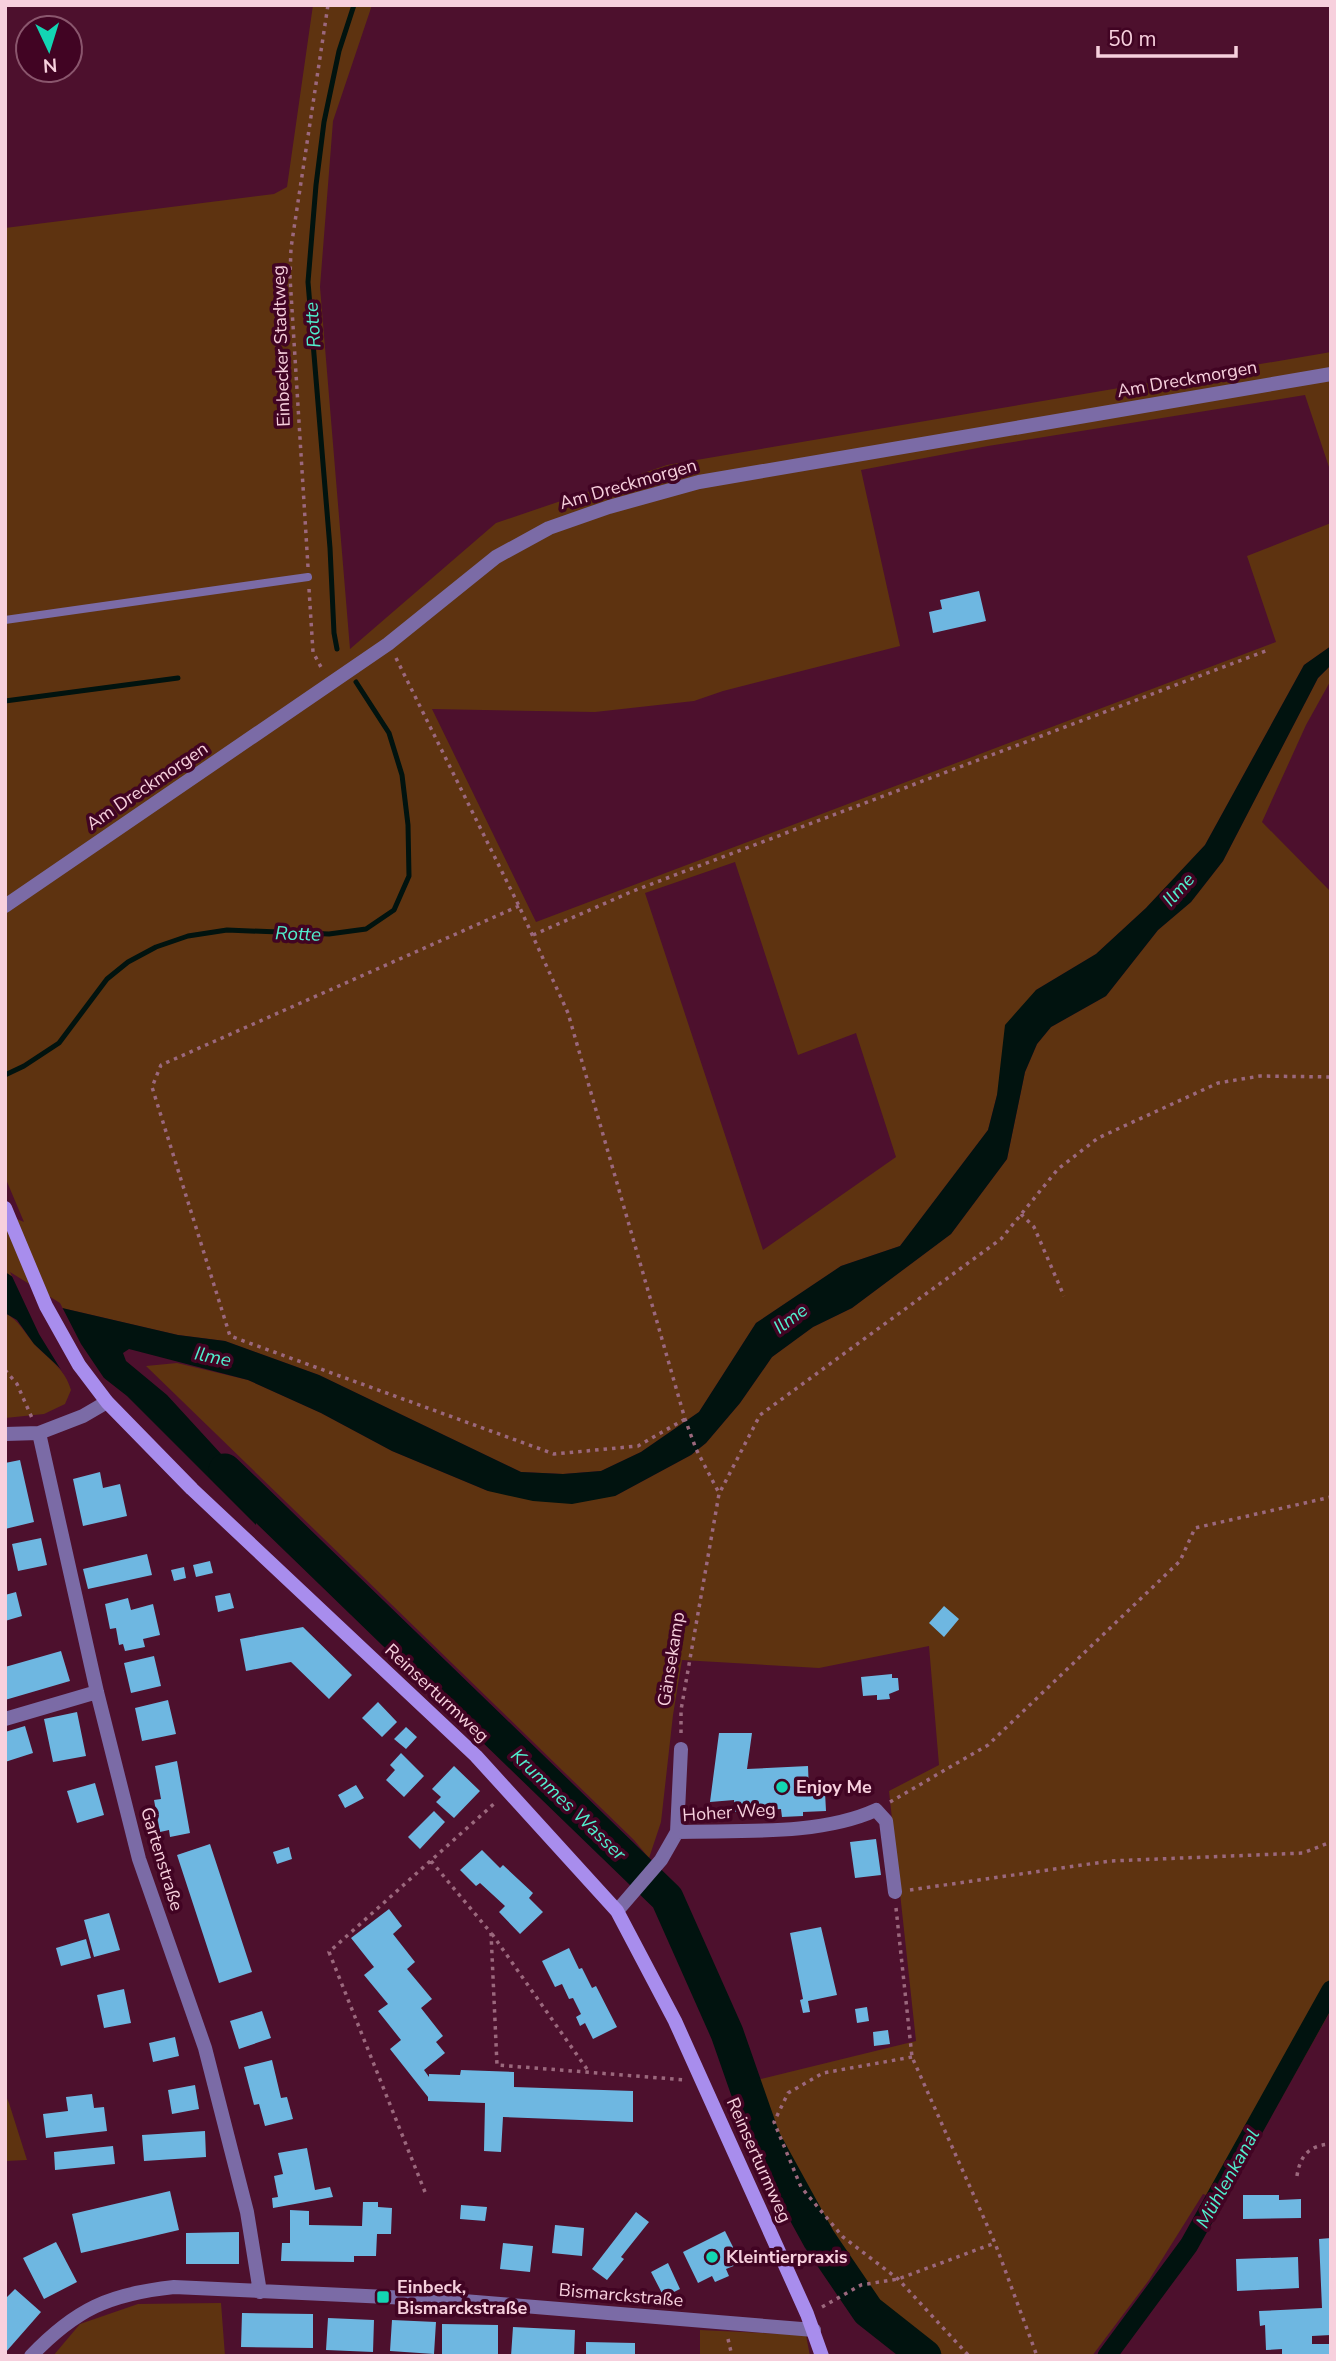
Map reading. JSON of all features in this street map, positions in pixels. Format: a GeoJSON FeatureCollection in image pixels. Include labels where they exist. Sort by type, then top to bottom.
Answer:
{"type":"FeatureCollection","features":[{"type":"Feature","properties":{"kind":"main road","name":"Reinserturmweg"},"geometry":{"type":"LineString","coordinates":[[5,1209],[46,1306],[79,1365],[107,1402],[192,1489],[476,1756],[617,1910],[675,2021],[807,2314],[822,2356]]}},
{"type":"Feature","properties":{"kind":"street","name":"Am Dreckmorgen"},"geometry":{"type":"LineString","coordinates":[[5,906],[388,644],[496,556],[549,528],[609,507],[699,482],[1331,374]]}},
{"type":"Feature","properties":{"kind":"street"},"geometry":{"type":"LineString","coordinates":[[5,1434],[39,1433],[83,1416],[107,1402]]}},
{"type":"Feature","properties":{"kind":"street","name":"Gartenstraße"},"geometry":{"type":"LineString","coordinates":[[39,1433],[97,1692],[139,1859],[205,2048],[247,2212],[260,2292]]}},
{"type":"Feature","properties":{"kind":"street"},"geometry":{"type":"LineString","coordinates":[[5,1719],[97,1692]]}},
{"type":"Feature","properties":{"kind":"street"},"geometry":{"type":"LineString","coordinates":[[677,1832],[681,1749]]}},
{"type":"Feature","properties":{"kind":"street"},"geometry":{"type":"LineString","coordinates":[[876,1810],[886,1821],[895,1892]]}},
{"type":"Feature","properties":{"kind":"street","name":"Hoher Weg"},"geometry":{"type":"LineString","coordinates":[[617,1910],[662,1860],[677,1832],[817,1827],[858,1818],[876,1810]]}},
{"type":"Feature","properties":{"kind":"street","name":"Bismarckstraße"},"geometry":{"type":"LineString","coordinates":[[31,2356],[69,2320],[99,2303],[141,2290],[174,2287],[451,2300],[814,2330]]}},
{"type":"Feature","properties":{"kind":"lane"},"geometry":{"type":"LineString","coordinates":[[5,620],[308,577]]}},
{"type":"Feature","properties":{"kind":"path","name":"Einbecker Stadtweg"},"geometry":{"type":"LineString","coordinates":[[327,5],[291,248],[290,277],[313,652],[330,684]]}},
{"type":"Feature","properties":{"kind":"path"},"geometry":{"type":"LineString","coordinates":[[388,644],[519,906],[568,1013],[685,1419],[696,1449],[719,1494]]}},
{"type":"Feature","properties":{"kind":"path"},"geometry":{"type":"LineString","coordinates":[[533,935],[633,891],[1268,650]]}},
{"type":"Feature","properties":{"kind":"path"},"geometry":{"type":"LineString","coordinates":[[519,906],[161,1065],[152,1087],[230,1336],[554,1454],[638,1446],[685,1419]]}},
{"type":"Feature","properties":{"kind":"path","name":"Gänsekamp"},"geometry":{"type":"LineString","coordinates":[[681,1749],[681,1710],[719,1494],[760,1415],[1001,1239],[1058,1169],[1098,1138],[1218,1083],[1260,1076],[1331,1077]]}},
{"type":"Feature","properties":{"kind":"path"},"geometry":{"type":"LineString","coordinates":[[1021,1214],[1034,1227],[1064,1296]]}},
{"type":"Feature","properties":{"kind":"path"},"geometry":{"type":"LineString","coordinates":[[5,1370],[17,1384],[39,1433]]}},
{"type":"Feature","properties":{"kind":"path"},"geometry":{"type":"LineString","coordinates":[[876,1810],[988,1745],[1180,1561],[1195,1528],[1331,1497]]}},
{"type":"Feature","properties":{"kind":"path"},"geometry":{"type":"LineString","coordinates":[[425,2192],[329,1952],[508,1791]]}},
{"type":"Feature","properties":{"kind":"path"},"geometry":{"type":"LineString","coordinates":[[1037,2356],[995,2243],[912,2057],[895,1892],[1110,1861],[1303,1853],[1331,1842]]}},
{"type":"Feature","properties":{"kind":"path"},"geometry":{"type":"LineString","coordinates":[[430,1861],[491,1933],[589,2072]]}},
{"type":"Feature","properties":{"kind":"path"},"geometry":{"type":"LineString","coordinates":[[491,1933],[497,2065],[702,2081]]}},
{"type":"Feature","properties":{"kind":"path"},"geometry":{"type":"LineString","coordinates":[[912,2057],[823,2073],[788,2093],[774,2122],[801,2187],[843,2237],[898,2279],[969,2356]]}},
{"type":"Feature","properties":{"kind":"path"},"geometry":{"type":"LineString","coordinates":[[1297,2176],[1306,2152],[1317,2145],[1331,2144]]}},
{"type":"Feature","properties":{"kind":"path"},"geometry":{"type":"LineString","coordinates":[[807,2314],[861,2285],[898,2279],[995,2243]]}},
{"type":"Feature","properties":{"kind":"shaded area"},"geometry":{"type":"Polygon","coordinates":[[[313,5],[372,5],[333,121],[320,287],[350,649],[496,523],[667,465],[1331,352],[1331,473],[1305,395],[988,446],[861,470],[900,646],[723,691],[694,701],[595,712],[432,709],[536,922],[1276,642],[1247,556],[1331,523],[1331,646],[1304,665],[1205,845],[1146,908],[1096,954],[1036,990],[997,1095],[988,1130],[900,1246],[841,1266],[756,1323],[699,1412],[641,1452],[601,1471],[563,1474],[521,1472],[319,1375],[225,1341],[178,1335],[62,1308],[5,1272],[5,1214],[24,1222],[5,1177],[5,228],[274,194],[287,187],[313,5]],[[735,862],[645,893],[763,1250],[896,1157],[856,1033],[798,1055],[735,862]]]}},
{"type":"Feature","properties":{"kind":"shaded area"},"geometry":{"type":"Polygon","coordinates":[[[1331,665],[1331,680],[1306,725],[1262,822],[1331,892],[1331,2010],[1223,2201],[1203,2194],[1149,2280],[1092,2356],[909,2356],[858,2314],[814,2248],[756,2143],[732,2086],[916,2041],[889,1791],[939,1765],[929,1646],[819,1668],[682,1660],[661,1822],[649,1858],[634,1840],[146,1366],[177,1363],[248,1380],[321,1413],[392,1451],[488,1491],[615,1496],[691,1455],[706,1443],[740,1403],[772,1357],[813,1327],[852,1308],[951,1234],[1007,1159],[1025,1072],[1037,1044],[1051,1027],[1106,996],[1158,930],[1191,902],[1223,861],[1318,678],[1331,665]]]}},
{"type":"Feature","properties":{"kind":"shaded area"},"geometry":{"type":"Polygon","coordinates":[[[5,1313],[19,1324],[65,1376],[71,1390],[65,1404],[44,1414],[5,1418],[5,1313]]]}},
{"type":"Feature","properties":{"kind":"shaded area"},"geometry":{"type":"Polygon","coordinates":[[[5,2094],[9,2103],[27,2160],[5,2161],[5,2094]]]}},
{"type":"Feature","properties":{"kind":"shaded area"},"geometry":{"type":"Polygon","coordinates":[[[221,2303],[225,2356],[53,2356],[80,2324],[138,2304],[221,2303]]]}},
{"type":"Feature","properties":{"kind":"shaded area"},"geometry":{"type":"Polygon","coordinates":[[[700,2330],[806,2335],[810,2356],[700,2356],[700,2330]]]}},
{"type":"Feature","properties":{"kind":"water","name":"Ilme"},"geometry":{"type":"Polygon","coordinates":[[[1331,646],[1331,665],[1318,678],[1223,861],[1191,902],[1158,930],[1106,996],[1051,1027],[1037,1044],[1025,1072],[1007,1159],[951,1234],[852,1308],[813,1327],[772,1357],[740,1403],[706,1443],[691,1455],[615,1496],[572,1504],[533,1501],[488,1491],[392,1451],[321,1413],[248,1380],[129,1349],[123,1353],[126,1361],[167,1395],[257,1493],[256,1525],[127,1396],[104,1378],[62,1370],[34,1344],[17,1320],[5,1313],[5,1272],[62,1308],[178,1335],[225,1341],[319,1375],[521,1472],[563,1474],[601,1471],[641,1452],[699,1412],[756,1323],[841,1266],[900,1246],[988,1130],[997,1095],[1005,1025],[1036,990],[1096,954],[1146,908],[1205,845],[1304,665],[1331,646]]]}},
{"type":"Feature","properties":{"kind":"pier"},"geometry":{"type":"Polygon","coordinates":[[[10,1272],[60,1303],[81,1344],[108,1384],[63,1373],[39,1334],[10,1272]]]}},
{"type":"Feature","properties":{"kind":"building"},"geometry":{"type":"Polygon","coordinates":[[[979,591],[986,621],[933,633],[929,612],[942,609],[940,600],[979,591]]]}},
{"type":"Feature","properties":{"kind":"building"},"geometry":{"type":"Polygon","coordinates":[[[20,1460],[34,1522],[5,1529],[5,1463],[20,1460]]]}},
{"type":"Feature","properties":{"kind":"building"},"geometry":{"type":"Polygon","coordinates":[[[100,1472],[103,1488],[120,1484],[127,1516],[83,1526],[73,1479],[100,1472]]]}},
{"type":"Feature","properties":{"kind":"building"},"geometry":{"type":"Polygon","coordinates":[[[41,1538],[47,1565],[18,1571],[12,1544],[41,1538]]]}},
{"type":"Feature","properties":{"kind":"building"},"geometry":{"type":"Polygon","coordinates":[[[147,1554],[152,1575],[88,1589],[83,1569],[147,1554]]]}},
{"type":"Feature","properties":{"kind":"building"},"geometry":{"type":"Polygon","coordinates":[[[210,1561],[213,1573],[196,1577],[193,1565],[210,1561]]]}},
{"type":"Feature","properties":{"kind":"building"},"geometry":{"type":"Polygon","coordinates":[[[184,1567],[186,1578],[174,1581],[171,1570],[184,1567]]]}},
{"type":"Feature","properties":{"kind":"building"},"geometry":{"type":"Polygon","coordinates":[[[16,1592],[22,1616],[5,1621],[5,1595],[16,1592]]]}},
{"type":"Feature","properties":{"kind":"building"},"geometry":{"type":"Polygon","coordinates":[[[230,1593],[234,1608],[218,1612],[215,1596],[230,1593]]]}},
{"type":"Feature","properties":{"kind":"building"},"geometry":{"type":"Polygon","coordinates":[[[128,1598],[131,1610],[153,1604],[160,1635],[143,1639],[145,1647],[125,1651],[123,1644],[119,1645],[116,1628],[110,1629],[105,1604],[128,1598]]]}},
{"type":"Feature","properties":{"kind":"building"},"geometry":{"type":"Polygon","coordinates":[[[944,1606],[959,1619],[944,1637],[929,1623],[944,1606]]]}},
{"type":"Feature","properties":{"kind":"building"},"geometry":{"type":"Polygon","coordinates":[[[303,1627],[352,1675],[329,1699],[291,1662],[246,1671],[240,1639],[303,1627]]]}},
{"type":"Feature","properties":{"kind":"building"},"geometry":{"type":"Polygon","coordinates":[[[61,1651],[70,1681],[5,1700],[5,1667],[61,1651]]]}},
{"type":"Feature","properties":{"kind":"building"},"geometry":{"type":"Polygon","coordinates":[[[154,1656],[161,1686],[131,1693],[124,1663],[154,1656]]]}},
{"type":"Feature","properties":{"kind":"building"},"geometry":{"type":"Polygon","coordinates":[[[892,1674],[892,1678],[898,1678],[899,1690],[889,1694],[890,1699],[877,1700],[877,1695],[863,1696],[861,1677],[892,1674]]]}},
{"type":"Feature","properties":{"kind":"building"},"geometry":{"type":"Polygon","coordinates":[[[168,1700],[176,1734],[142,1741],[135,1708],[168,1700]]]}},
{"type":"Feature","properties":{"kind":"building"},"geometry":{"type":"Polygon","coordinates":[[[378,1702],[397,1722],[382,1737],[362,1718],[378,1702]]]}},
{"type":"Feature","properties":{"kind":"building"},"geometry":{"type":"Polygon","coordinates":[[[77,1712],[86,1756],[53,1762],[44,1719],[77,1712]]]}},
{"type":"Feature","properties":{"kind":"building"},"geometry":{"type":"Polygon","coordinates":[[[25,1726],[33,1753],[5,1762],[5,1732],[25,1726]]]}},
{"type":"Feature","properties":{"kind":"building"},"geometry":{"type":"Polygon","coordinates":[[[406,1727],[417,1737],[406,1749],[394,1739],[406,1727]]]}},
{"type":"Feature","properties":{"kind":"building"},"geometry":{"type":"Polygon","coordinates":[[[719,1733],[752,1733],[747,1769],[808,1766],[809,1792],[825,1792],[826,1811],[803,1812],[803,1816],[782,1817],[781,1809],[735,1812],[734,1800],[710,1802],[719,1733]]]}},
{"type":"Feature","properties":{"kind":"building"},"geometry":{"type":"Polygon","coordinates":[[[401,1753],[424,1776],[404,1797],[386,1780],[395,1770],[390,1765],[401,1753]]]}},
{"type":"Feature","properties":{"kind":"building"},"geometry":{"type":"Polygon","coordinates":[[[177,1761],[190,1833],[170,1837],[169,1830],[160,1832],[154,1800],[161,1799],[155,1766],[177,1761]]]}},
{"type":"Feature","properties":{"kind":"building"},"geometry":{"type":"Polygon","coordinates":[[[454,1766],[480,1791],[454,1818],[436,1802],[441,1797],[432,1789],[454,1766]]]}},
{"type":"Feature","properties":{"kind":"building"},"geometry":{"type":"Polygon","coordinates":[[[95,1783],[104,1815],[77,1823],[67,1791],[95,1783]]]}},
{"type":"Feature","properties":{"kind":"building"},"geometry":{"type":"Polygon","coordinates":[[[356,1785],[364,1798],[345,1808],[338,1795],[356,1785]]]}},
{"type":"Feature","properties":{"kind":"building"},"geometry":{"type":"Polygon","coordinates":[[[434,1811],[445,1822],[420,1849],[408,1837],[434,1811]]]}},
{"type":"Feature","properties":{"kind":"building"},"geometry":{"type":"Polygon","coordinates":[[[876,1839],[881,1875],[855,1878],[850,1842],[876,1839]]]}},
{"type":"Feature","properties":{"kind":"building"},"geometry":{"type":"Polygon","coordinates":[[[210,1844],[252,1972],[219,1983],[177,1855],[210,1844]]]}},
{"type":"Feature","properties":{"kind":"building"},"geometry":{"type":"Polygon","coordinates":[[[289,1847],[292,1859],[277,1864],[273,1852],[289,1847]]]}},
{"type":"Feature","properties":{"kind":"building"},"geometry":{"type":"Polygon","coordinates":[[[482,1850],[500,1868],[503,1865],[533,1893],[529,1898],[543,1912],[520,1934],[499,1912],[505,1906],[480,1883],[476,1886],[460,1870],[482,1850]]]}},
{"type":"Feature","properties":{"kind":"building"},"geometry":{"type":"Polygon","coordinates":[[[389,1909],[402,1926],[393,1934],[415,1962],[407,1969],[432,1999],[421,2008],[443,2036],[436,2042],[445,2053],[424,2070],[429,2077],[429,2074],[460,2075],[461,2070],[514,2072],[514,2087],[633,2091],[633,2122],[503,2117],[501,2152],[484,2151],[485,2103],[428,2101],[428,2097],[390,2049],[401,2040],[378,2011],[388,2004],[364,1975],[374,1967],[351,1938],[389,1909]]]}},
{"type":"Feature","properties":{"kind":"building"},"geometry":{"type":"Polygon","coordinates":[[[109,1913],[120,1950],[94,1957],[84,1920],[109,1913]]]}},
{"type":"Feature","properties":{"kind":"building"},"geometry":{"type":"Polygon","coordinates":[[[821,1927],[837,1995],[808,2001],[810,2012],[803,2013],[800,2000],[803,1999],[790,1933],[821,1927]]]}},
{"type":"Feature","properties":{"kind":"building"},"geometry":{"type":"Polygon","coordinates":[[[86,1939],[91,1958],[61,1966],[56,1948],[86,1939]]]}},
{"type":"Feature","properties":{"kind":"building"},"geometry":{"type":"Polygon","coordinates":[[[569,1948],[592,1988],[596,1986],[617,2027],[593,2039],[585,2023],[580,2026],[576,2017],[581,2014],[573,1998],[569,1999],[562,1984],[555,1987],[542,1961],[569,1948]]]}},
{"type":"Feature","properties":{"kind":"building"},"geometry":{"type":"Polygon","coordinates":[[[124,1989],[131,2023],[104,2028],[97,1995],[124,1989]]]}},
{"type":"Feature","properties":{"kind":"building"},"geometry":{"type":"Polygon","coordinates":[[[867,2007],[869,2021],[857,2023],[855,2009],[867,2007]]]}},
{"type":"Feature","properties":{"kind":"building"},"geometry":{"type":"Polygon","coordinates":[[[262,2011],[271,2038],[239,2049],[230,2021],[262,2011]]]}},
{"type":"Feature","properties":{"kind":"building"},"geometry":{"type":"Polygon","coordinates":[[[888,2030],[890,2044],[874,2046],[873,2032],[888,2030]]]}},
{"type":"Feature","properties":{"kind":"building"},"geometry":{"type":"Polygon","coordinates":[[[175,2037],[179,2056],[153,2062],[149,2043],[175,2037]]]}},
{"type":"Feature","properties":{"kind":"building"},"geometry":{"type":"Polygon","coordinates":[[[272,2060],[281,2098],[287,2097],[293,2119],[265,2126],[259,2104],[254,2105],[244,2067],[272,2060]]]}},
{"type":"Feature","properties":{"kind":"building"},"geometry":{"type":"Polygon","coordinates":[[[195,2085],[199,2109],[172,2114],[168,2090],[195,2085]]]}},
{"type":"Feature","properties":{"kind":"building"},"geometry":{"type":"Polygon","coordinates":[[[92,2094],[94,2108],[104,2107],[107,2131],[46,2138],[43,2114],[68,2111],[66,2097],[92,2094]]]}},
{"type":"Feature","properties":{"kind":"building"},"geometry":{"type":"Polygon","coordinates":[[[205,2131],[206,2157],[144,2161],[142,2135],[205,2131]]]}},
{"type":"Feature","properties":{"kind":"building"},"geometry":{"type":"Polygon","coordinates":[[[113,2146],[115,2164],[55,2170],[54,2152],[113,2146]]]}},
{"type":"Feature","properties":{"kind":"building"},"geometry":{"type":"Polygon","coordinates":[[[307,2148],[315,2190],[330,2187],[333,2197],[273,2208],[272,2198],[278,2197],[274,2176],[283,2174],[278,2153],[307,2148]]]}},
{"type":"Feature","properties":{"kind":"building"},"geometry":{"type":"Polygon","coordinates":[[[170,2191],[179,2230],[81,2253],[72,2214],[170,2191]]]}},
{"type":"Feature","properties":{"kind":"building"},"geometry":{"type":"Polygon","coordinates":[[[1243,2195],[1279,2195],[1279,2200],[1301,2199],[1301,2218],[1243,2219],[1243,2195]]]}},
{"type":"Feature","properties":{"kind":"building"},"geometry":{"type":"Polygon","coordinates":[[[363,2202],[378,2202],[378,2207],[392,2208],[391,2234],[377,2234],[376,2256],[354,2256],[354,2262],[281,2261],[282,2243],[290,2243],[290,2210],[309,2211],[309,2225],[362,2226],[363,2202]]]}},
{"type":"Feature","properties":{"kind":"building"},"geometry":{"type":"Polygon","coordinates":[[[461,2205],[487,2207],[485,2221],[460,2219],[461,2205]]]}},
{"type":"Feature","properties":{"kind":"building"},"geometry":{"type":"Polygon","coordinates":[[[636,2212],[649,2222],[621,2257],[624,2259],[607,2280],[592,2269],[636,2212]]]}},
{"type":"Feature","properties":{"kind":"building"},"geometry":{"type":"Polygon","coordinates":[[[555,2225],[584,2228],[582,2256],[552,2253],[555,2225]]]}},
{"type":"Feature","properties":{"kind":"building","name":"Kleintierpraxis"},"geometry":{"type":"Polygon","coordinates":[[[725,2231],[741,2263],[726,2269],[729,2276],[715,2282],[712,2276],[698,2283],[683,2252],[725,2231]]]}},
{"type":"Feature","properties":{"kind":"building"},"geometry":{"type":"Polygon","coordinates":[[[239,2232],[239,2264],[186,2264],[186,2233],[239,2232]]]}},
{"type":"Feature","properties":{"kind":"building"},"geometry":{"type":"Polygon","coordinates":[[[1331,2238],[1331,2335],[1312,2336],[1312,2344],[1331,2344],[1331,2356],[1282,2356],[1282,2349],[1266,2350],[1265,2325],[1260,2326],[1259,2311],[1322,2308],[1319,2239],[1331,2238]]]}},
{"type":"Feature","properties":{"kind":"building"},"geometry":{"type":"Polygon","coordinates":[[[56,2242],[77,2282],[44,2299],[23,2258],[56,2242]]]}},
{"type":"Feature","properties":{"kind":"building"},"geometry":{"type":"Polygon","coordinates":[[[503,2243],[533,2246],[530,2272],[500,2269],[503,2243]]]}},
{"type":"Feature","properties":{"kind":"building"},"geometry":{"type":"Polygon","coordinates":[[[1298,2257],[1299,2288],[1237,2291],[1236,2259],[1298,2257]]]}},
{"type":"Feature","properties":{"kind":"building"},"geometry":{"type":"Polygon","coordinates":[[[668,2263],[680,2289],[664,2297],[651,2272],[668,2263]]]}},
{"type":"Feature","properties":{"kind":"building"},"geometry":{"type":"Polygon","coordinates":[[[15,2289],[41,2312],[5,2353],[5,2299],[15,2289]]]}},
{"type":"Feature","properties":{"kind":"building"},"geometry":{"type":"Polygon","coordinates":[[[242,2313],[313,2314],[313,2348],[241,2347],[242,2313]]]}},
{"type":"Feature","properties":{"kind":"building"},"geometry":{"type":"Polygon","coordinates":[[[328,2318],[374,2320],[373,2352],[326,2350],[328,2318]]]}},
{"type":"Feature","properties":{"kind":"building"},"geometry":{"type":"Polygon","coordinates":[[[392,2320],[436,2322],[434,2354],[390,2351],[392,2320]]]}},
{"type":"Feature","properties":{"kind":"building"},"geometry":{"type":"Polygon","coordinates":[[[442,2324],[498,2325],[498,2356],[442,2356],[442,2324]]]}},
{"type":"Feature","properties":{"kind":"building"},"geometry":{"type":"Polygon","coordinates":[[[513,2327],[575,2330],[574,2356],[511,2356],[513,2327]]]}},
{"type":"Feature","properties":{"kind":"building"},"geometry":{"type":"Polygon","coordinates":[[[586,2342],[635,2343],[635,2356],[586,2356],[586,2342]]]}},
{"type":"Feature","properties":{"kind":"waterway","name":"Rotte"},"geometry":{"type":"LineString","coordinates":[[337,649],[308,282],[324,122],[339,51],[354,5]]}},
{"type":"Feature","properties":{"kind":"waterway"},"geometry":{"type":"LineString","coordinates":[[5,701],[178,678]]}},
{"type":"Feature","properties":{"kind":"waterway","name":"Rotte"},"geometry":{"type":"LineString","coordinates":[[5,1075],[59,1043],[107,979],[128,962],[156,947],[188,936],[227,930],[329,934],[366,929],[394,910],[409,876],[408,825],[402,775],[389,733],[356,682]]}},
{"type":"Feature","properties":{"kind":"waterway","name":"Krummes Wasser"},"geometry":{"type":"LineString","coordinates":[[225,1470],[667,1898],[727,2033],[764,2139],[819,2239],[868,2311],[925,2356]]}},
{"type":"Feature","properties":{"kind":"waterway","name":"Mühlenkanal"},"geometry":{"type":"LineString","coordinates":[[1107,2356],[1189,2245],[1331,1990]]}},
{"type":"Feature","properties":{"kind":"place","name":"Enjoy Me"},"geometry":{"type":"Point","coordinates":[782,1787]}},
{"type":"Feature","properties":{"kind":"place","name":"Kleintierpraxis"},"geometry":{"type":"Point","coordinates":[712,2257]}},
{"type":"Feature","properties":{"kind":"place","name":"Einbeck, Bismarckstraße"},"geometry":{"type":"Point","coordinates":[383,2297]}}]}
